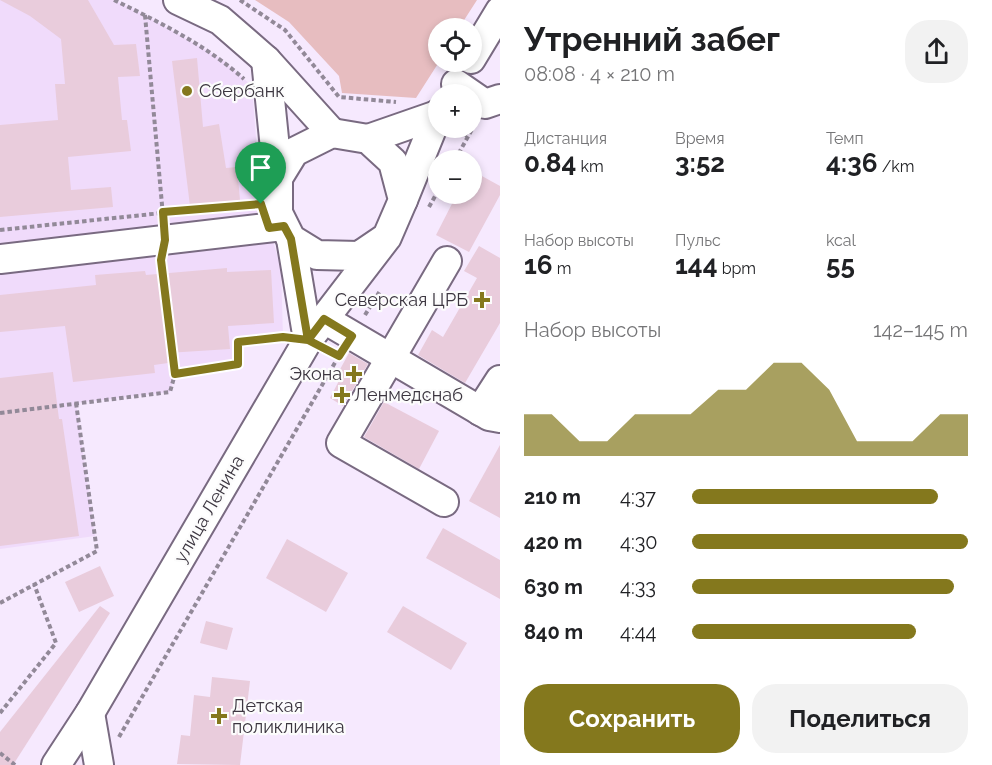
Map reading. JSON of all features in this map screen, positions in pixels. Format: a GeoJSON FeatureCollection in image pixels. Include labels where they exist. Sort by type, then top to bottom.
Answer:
{"type":"FeatureCollection","features":[{"type":"Feature","properties":{"kind":"street"},"geometry":{"type":"LineString","coordinates":[[178,0],[220,20],[266,60],[332,133]]}},
{"type":"Feature","properties":{"kind":"street"},"geometry":{"type":"LineString","coordinates":[[500,11],[462,75],[485,104],[500,99]]}},
{"type":"Feature","properties":{"kind":"street"},"geometry":{"type":"LineString","coordinates":[[266,60],[278,178],[278,213],[287,233],[316,330],[345,346],[390,358],[490,414],[500,380]]}},
{"type":"Feature","properties":{"kind":"street"},"geometry":{"type":"LineString","coordinates":[[278,178],[294,152],[332,133],[368,139],[428,118]]}},
{"type":"Feature","properties":{"kind":"street"},"geometry":{"type":"LineString","coordinates":[[0,259],[165,240],[287,233],[317,255],[359,256],[387,237],[415,206],[432,138]]}},
{"type":"Feature","properties":{"kind":"street"},"geometry":{"type":"LineString","coordinates":[[368,139],[393,162],[415,206]]}},
{"type":"Feature","properties":{"kind":"street","name":"улица Ленина"},"geometry":{"type":"LineString","coordinates":[[56,765],[90,713],[316,330],[387,237]]}},
{"type":"Feature","properties":{"kind":"street"},"geometry":{"type":"LineString","coordinates":[[444,502],[340,443],[447,261]]}},
{"type":"Feature","properties":{"kind":"street"},"geometry":{"type":"LineString","coordinates":[[90,713],[99,765]]}},
{"type":"Feature","properties":{"kind":"path"},"geometry":{"type":"LineString","coordinates":[[114,0],[145,15],[223,60],[245,80]]}},
{"type":"Feature","properties":{"kind":"path"},"geometry":{"type":"LineString","coordinates":[[240,0],[285,30],[339,97],[405,103]]}},
{"type":"Feature","properties":{"kind":"path"},"geometry":{"type":"LineString","coordinates":[[0,412],[170,392],[175,374],[161,260],[165,240],[145,15]]}},
{"type":"Feature","properties":{"kind":"path"},"geometry":{"type":"LineString","coordinates":[[415,206],[428,198]]}},
{"type":"Feature","properties":{"kind":"path"},"geometry":{"type":"LineString","coordinates":[[0,230],[185,210]]}},
{"type":"Feature","properties":{"kind":"path"},"geometry":{"type":"LineString","coordinates":[[120,746],[119,737],[345,346],[380,290]]}},
{"type":"Feature","properties":{"kind":"path"},"geometry":{"type":"LineString","coordinates":[[175,374],[238,364],[238,342],[283,337],[316,330],[345,346]]}},
{"type":"Feature","properties":{"kind":"path"},"geometry":{"type":"LineString","coordinates":[[0,603],[96,551],[76,403]]}},
{"type":"Feature","properties":{"kind":"path"},"geometry":{"type":"LineString","coordinates":[[0,713],[56,642],[34,584]]}},
{"type":"Feature","properties":{"kind":"path"},"geometry":{"type":"LineString","coordinates":[[0,753],[15,765]]}},
{"type":"Feature","properties":{"kind":"shaded area"},"geometry":{"type":"Polygon","coordinates":[[[0,0],[114,0],[145,15],[223,60],[252,86],[261,204],[281,267],[283,337],[238,342],[238,364],[175,374],[170,392],[76,403],[95,536],[0,549],[0,0]]]}},
{"type":"Feature","properties":{"kind":"shaded area"},"geometry":{"type":"Polygon","coordinates":[[[255,0],[477,0],[465,18],[428,18],[428,72],[433,72],[416,98],[342,93],[339,76],[289,22],[255,0]]]}},
{"type":"Feature","properties":{"kind":"building"},"geometry":{"type":"Polygon","coordinates":[[[0,0],[88,0],[114,45],[136,44],[140,76],[118,77],[122,120],[127,120],[131,151],[68,157],[71,190],[111,187],[113,207],[0,217],[0,125],[58,120],[55,84],[65,84],[61,39],[30,16],[0,0]]]}},
{"type":"Feature","properties":{"kind":"building"},"geometry":{"type":"Polygon","coordinates":[[[197,58],[203,127],[219,124],[226,168],[237,167],[240,200],[190,206],[172,61],[197,58]]]}},
{"type":"Feature","properties":{"kind":"building"},"geometry":{"type":"Polygon","coordinates":[[[482,176],[500,186],[500,195],[469,252],[436,235],[452,204],[482,204],[482,176]]]}},
{"type":"Feature","properties":{"kind":"building","name":"Северская ЦРБ"},"geometry":{"type":"Polygon","coordinates":[[[479,246],[500,258],[500,323],[465,383],[418,355],[432,330],[443,337],[477,278],[464,271],[479,246]]]}},
{"type":"Feature","properties":{"kind":"building"},"geometry":{"type":"Polygon","coordinates":[[[227,268],[227,272],[271,270],[274,323],[228,326],[230,349],[167,353],[168,363],[154,365],[155,373],[73,382],[65,326],[0,332],[0,295],[96,285],[95,275],[145,271],[146,275],[227,268]]]}},
{"type":"Feature","properties":{"kind":"building"},"geometry":{"type":"Polygon","coordinates":[[[349,353],[368,364],[343,406],[330,398],[342,375],[338,373],[349,353]]]}},
{"type":"Feature","properties":{"kind":"building"},"geometry":{"type":"Polygon","coordinates":[[[53,372],[79,536],[0,546],[0,378],[53,372]]]}},
{"type":"Feature","properties":{"kind":"building"},"geometry":{"type":"Polygon","coordinates":[[[384,402],[439,431],[419,469],[364,437],[384,402]]]}},
{"type":"Feature","properties":{"kind":"building"},"geometry":{"type":"Polygon","coordinates":[[[500,445],[500,518],[469,501],[500,445]]]}},
{"type":"Feature","properties":{"kind":"building"},"geometry":{"type":"Polygon","coordinates":[[[443,528],[500,560],[500,599],[426,558],[443,528]]]}},
{"type":"Feature","properties":{"kind":"building"},"geometry":{"type":"Polygon","coordinates":[[[287,539],[348,573],[326,612],[266,578],[287,539]]]}},
{"type":"Feature","properties":{"kind":"building"},"geometry":{"type":"Polygon","coordinates":[[[100,566],[114,596],[79,612],[65,582],[100,566]]]}},
{"type":"Feature","properties":{"kind":"building"},"geometry":{"type":"Polygon","coordinates":[[[100,606],[110,613],[13,765],[0,765],[0,732],[100,606]]]}},
{"type":"Feature","properties":{"kind":"building"},"geometry":{"type":"Polygon","coordinates":[[[403,606],[467,643],[451,670],[387,632],[403,606]]]}},
{"type":"Feature","properties":{"kind":"building"},"geometry":{"type":"Polygon","coordinates":[[[206,621],[233,628],[227,650],[200,643],[206,621]]]}},
{"type":"Feature","properties":{"kind":"building","name":"Детская поликлиника"},"geometry":{"type":"Polygon","coordinates":[[[212,677],[250,681],[240,765],[177,764],[181,735],[190,736],[194,695],[210,697],[212,677]]]}},
{"type":"Feature","properties":{"kind":"place","name":"Сбербанк"},"geometry":{"type":"Point","coordinates":[187,91]}},
{"type":"Feature","properties":{"kind":"place","name":"Северская ЦРБ"},"geometry":{"type":"Point","coordinates":[482,300]}},
{"type":"Feature","properties":{"kind":"place","name":"Экона"},"geometry":{"type":"Point","coordinates":[354,374]}},
{"type":"Feature","properties":{"kind":"place","name":"Ленмедснаб"},"geometry":{"type":"Point","coordinates":[342,395]}},
{"type":"Feature","properties":{"kind":"place","name":"Детская поликлиника"},"geometry":{"type":"Point","coordinates":[219,716]}},
{"type":"Feature","properties":{"kind":"route"},"geometry":{"type":"LineString","coordinates":[[261,204],[163,212],[165,240],[161,260],[175,374],[238,364],[238,342],[283,337],[308,340],[339,356],[352,336],[324,319],[308,340],[291,239],[284,226],[269,228],[261,204]]}}]}
